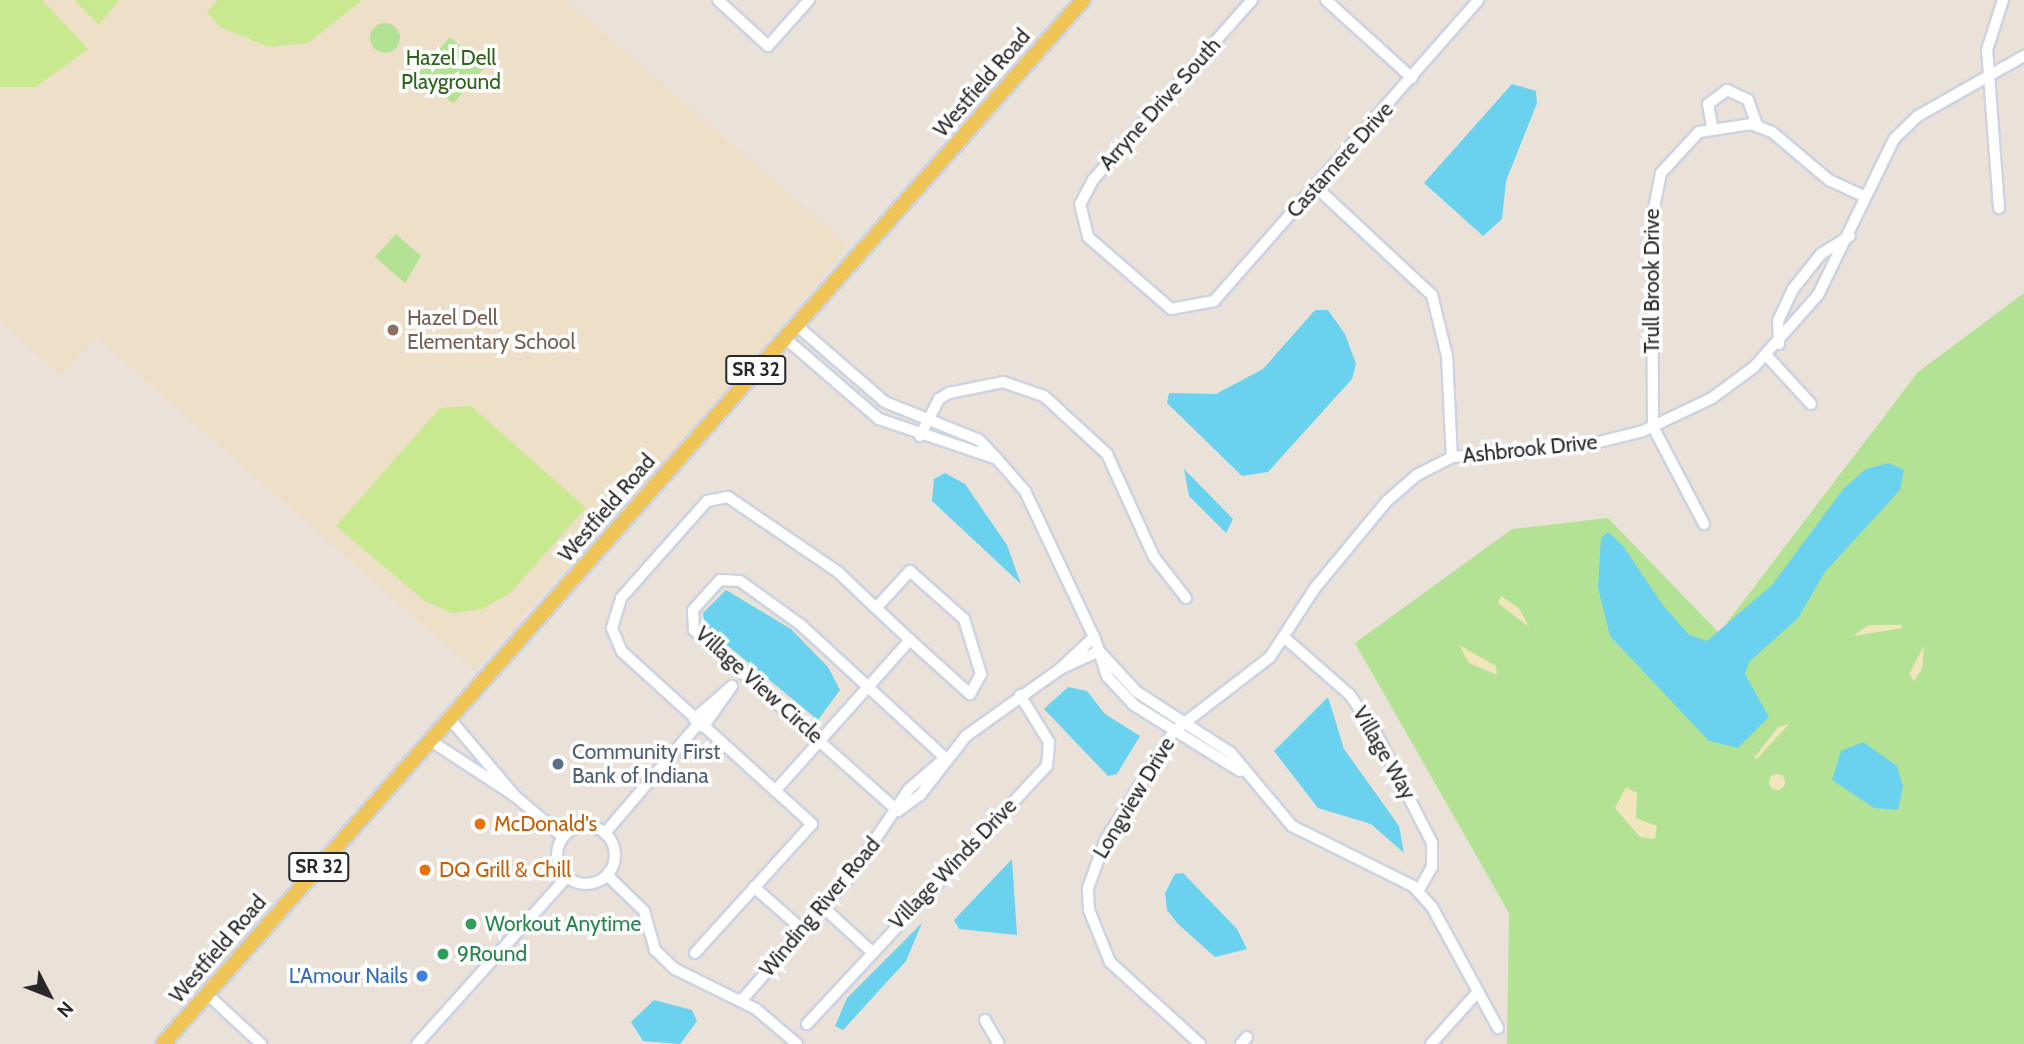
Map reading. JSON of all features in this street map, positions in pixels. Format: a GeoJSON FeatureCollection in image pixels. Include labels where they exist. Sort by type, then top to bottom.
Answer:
{"type":"FeatureCollection","features":[{"type":"Feature","properties":{"kind":"main road","name":"Westfield Road"},"geometry":{"type":"LineString","coordinates":[[163,1044],[1083,0]]}},
{"type":"Feature","properties":{"kind":"street"},"geometry":{"type":"LineString","coordinates":[[718,0],[768,46],[809,0]]}},
{"type":"Feature","properties":{"kind":"street","name":"Arryne Drive South"},"geometry":{"type":"LineString","coordinates":[[1194,309],[1164,307],[1093,243],[1079,214],[1093,180],[1252,0]]}},
{"type":"Feature","properties":{"kind":"street"},"geometry":{"type":"LineString","coordinates":[[1326,0],[1412,78]]}},
{"type":"Feature","properties":{"kind":"street","name":"Castamere Drive"},"geometry":{"type":"LineString","coordinates":[[1194,309],[1214,301],[1478,0]]}},
{"type":"Feature","properties":{"kind":"street"},"geometry":{"type":"LineString","coordinates":[[1999,208],[1988,38],[2003,0]]}},
{"type":"Feature","properties":{"kind":"street","name":"Ashbrook Drive"},"geometry":{"type":"LineString","coordinates":[[1184,721],[1254,671],[1285,638],[1315,588],[1387,501],[1452,457],[1575,448],[1653,427],[1712,398],[1767,356],[1818,295],[1850,236],[1884,153],[1905,127],[2024,56]]}},
{"type":"Feature","properties":{"kind":"street"},"geometry":{"type":"LineString","coordinates":[[1757,125],[1712,126],[1708,104],[1727,90],[1748,100],[1757,125],[1829,180],[1865,197]]}},
{"type":"Feature","properties":{"kind":"street","name":"Trull Brook Drive"},"geometry":{"type":"LineString","coordinates":[[1653,427],[1653,197],[1669,161],[1712,126]]}},
{"type":"Feature","properties":{"kind":"street"},"geometry":{"type":"LineString","coordinates":[[1316,187],[1432,295],[1447,356],[1452,457]]}},
{"type":"Feature","properties":{"kind":"street"},"geometry":{"type":"LineString","coordinates":[[1779,344],[1778,321],[1793,289],[1821,254],[1850,236]]}},
{"type":"Feature","properties":{"kind":"street"},"geometry":{"type":"LineString","coordinates":[[796,325],[871,393],[979,440],[997,458],[1025,491],[1099,651],[1137,692],[1231,753],[1240,771]]}},
{"type":"Feature","properties":{"kind":"street"},"geometry":{"type":"LineString","coordinates":[[785,338],[879,419],[920,436],[997,458]]}},
{"type":"Feature","properties":{"kind":"street"},"geometry":{"type":"LineString","coordinates":[[1767,356],[1811,404]]}},
{"type":"Feature","properties":{"kind":"street"},"geometry":{"type":"LineString","coordinates":[[920,436],[926,419],[939,399],[973,387],[1014,384],[1044,396],[1107,454],[1154,557],[1186,598]]}},
{"type":"Feature","properties":{"kind":"street"},"geometry":{"type":"LineString","coordinates":[[1653,427],[1704,524]]}},
{"type":"Feature","properties":{"kind":"street"},"geometry":{"type":"LineString","coordinates":[[695,953],[812,824],[629,660],[612,628],[625,592],[718,496],[734,499],[809,550],[970,694],[981,674],[964,619],[910,570],[876,608]]}},
{"type":"Feature","properties":{"kind":"street","name":"Village View Circle"},"geometry":{"type":"LineString","coordinates":[[898,811],[744,673],[690,620],[725,577],[788,615],[866,690],[945,758]]}},
{"type":"Feature","properties":{"kind":"street","name":"Winding River Road"},"geometry":{"type":"LineString","coordinates":[[1060,669],[1094,637]]}},
{"type":"Feature","properties":{"kind":"street","name":"Village Way"},"geometry":{"type":"LineString","coordinates":[[1285,638],[1350,695],[1377,735],[1432,843],[1432,867],[1418,891]]}},
{"type":"Feature","properties":{"kind":"street"},"geometry":{"type":"LineString","coordinates":[[775,791],[910,640]]}},
{"type":"Feature","properties":{"kind":"street"},"geometry":{"type":"LineString","coordinates":[[1099,651],[1098,661],[1119,691],[1174,731],[1240,771],[1293,826],[1418,891],[1497,1028]]}},
{"type":"Feature","properties":{"kind":"street","name":"Winding River Road"},"geometry":{"type":"LineString","coordinates":[[741,1001],[824,908],[898,811],[909,789],[1020,695],[1060,669],[1099,651]]}},
{"type":"Feature","properties":{"kind":"street"},"geometry":{"type":"LineString","coordinates":[[605,833],[744,673]]}},
{"type":"Feature","properties":{"kind":"street","name":"Village Winds Drive"},"geometry":{"type":"LineString","coordinates":[[807,1024],[871,951],[1047,766],[1049,742],[1020,695]]}},
{"type":"Feature","properties":{"kind":"street"},"geometry":{"type":"LineString","coordinates":[[450,719],[515,796]]}},
{"type":"Feature","properties":{"kind":"street","name":"Longview Drive"},"geometry":{"type":"LineString","coordinates":[[1184,721],[1174,731],[1105,841],[1088,888],[1089,910],[1111,962],[1200,1044]]}},
{"type":"Feature","properties":{"kind":"street"},"geometry":{"type":"LineString","coordinates":[[431,741],[515,796],[564,836]]}},
{"type":"Feature","properties":{"kind":"street"},"geometry":{"type":"LineString","coordinates":[[584,826],[605,833],[615,853],[607,875],[584,884],[567,877],[558,861],[564,836],[584,826]]}},
{"type":"Feature","properties":{"kind":"street"},"geometry":{"type":"LineString","coordinates":[[607,875],[643,911],[662,957],[694,982],[741,1001],[797,1044]]}},
{"type":"Feature","properties":{"kind":"street"},"geometry":{"type":"LineString","coordinates":[[417,1044],[567,877]]}},
{"type":"Feature","properties":{"kind":"street"},"geometry":{"type":"LineString","coordinates":[[754,887],[804,931]]}},
{"type":"Feature","properties":{"kind":"street"},"geometry":{"type":"LineString","coordinates":[[824,908],[871,951]]}},
{"type":"Feature","properties":{"kind":"street"},"geometry":{"type":"LineString","coordinates":[[207,994],[261,1044]]}},
{"type":"Feature","properties":{"kind":"street"},"geometry":{"type":"LineString","coordinates":[[1431,1044],[1476,994]]}},
{"type":"Feature","properties":{"kind":"street"},"geometry":{"type":"LineString","coordinates":[[985,1020],[999,1044]]}},
{"type":"Feature","properties":{"kind":"shaded area","name":"Hazel Dell Elementary School"},"geometry":{"type":"Polygon","coordinates":[[[0,0],[566,0],[848,245],[723,396],[474,670],[96,337],[61,376],[0,320],[0,0]]]}},
{"type":"Feature","properties":{"kind":"green space"},"geometry":{"type":"Polygon","coordinates":[[[0,0],[42,0],[88,49],[36,87],[0,87],[0,0]]]}},
{"type":"Feature","properties":{"kind":"green space"},"geometry":{"type":"Polygon","coordinates":[[[74,0],[119,0],[99,25],[74,0]]]}},
{"type":"Feature","properties":{"kind":"green space"},"geometry":{"type":"Polygon","coordinates":[[[218,0],[361,1],[308,43],[269,47],[220,27],[207,12],[218,0]]]}},
{"type":"Feature","properties":{"kind":"green space","name":"Hazel Dell Playground"},"geometry":{"type":"Polygon","coordinates":[[[385,23],[395,28],[400,38],[395,48],[385,53],[375,48],[370,38],[375,28],[385,23]]]}},
{"type":"Feature","properties":{"kind":"green space","name":"Hazel Dell Playground"},"geometry":{"type":"Polygon","coordinates":[[[450,37],[485,67],[453,103],[419,73],[450,37]]]}},
{"type":"Feature","properties":{"kind":"green space"},"geometry":{"type":"Polygon","coordinates":[[[396,234],[421,256],[405,283],[375,257],[396,234]]]}},
{"type":"Feature","properties":{"kind":"green space"},"geometry":{"type":"Polygon","coordinates":[[[2024,293],[2024,1044],[1507,1044],[1509,913],[1355,643],[1512,529],[1608,518],[1719,633],[1918,372],[2024,293]]]}},
{"type":"Feature","properties":{"kind":"green space"},"geometry":{"type":"Polygon","coordinates":[[[471,406],[586,508],[510,593],[482,609],[452,613],[425,601],[336,526],[440,408],[471,406]]]}},
{"type":"Feature","properties":{"kind":"sand"},"geometry":{"type":"Polygon","coordinates":[[[1501,596],[1519,608],[1529,627],[1498,603],[1501,596]]]}},
{"type":"Feature","properties":{"kind":"sand"},"geometry":{"type":"Polygon","coordinates":[[[1869,625],[1901,625],[1903,628],[1853,636],[1869,625]]]}},
{"type":"Feature","properties":{"kind":"sand"},"geometry":{"type":"Polygon","coordinates":[[[1459,645],[1496,666],[1497,675],[1469,663],[1459,645]]]}},
{"type":"Feature","properties":{"kind":"sand"},"geometry":{"type":"Polygon","coordinates":[[[1924,646],[1922,669],[1914,681],[1909,674],[1924,646]]]}},
{"type":"Feature","properties":{"kind":"sand"},"geometry":{"type":"Polygon","coordinates":[[[1789,724],[1757,759],[1754,758],[1778,727],[1789,724]]]}},
{"type":"Feature","properties":{"kind":"sand"},"geometry":{"type":"Polygon","coordinates":[[[1774,774],[1780,774],[1785,782],[1783,788],[1774,790],[1769,785],[1769,779],[1774,774]]]}},
{"type":"Feature","properties":{"kind":"sand"},"geometry":{"type":"Polygon","coordinates":[[[1626,787],[1637,793],[1636,818],[1657,826],[1655,839],[1640,837],[1615,808],[1626,787]]]}},
{"type":"Feature","properties":{"kind":"water"},"geometry":{"type":"Polygon","coordinates":[[[1512,84],[1536,91],[1537,103],[1506,181],[1502,219],[1483,236],[1424,183],[1512,84]]]}},
{"type":"Feature","properties":{"kind":"water"},"geometry":{"type":"Polygon","coordinates":[[[1315,310],[1328,310],[1345,334],[1356,364],[1352,379],[1268,472],[1242,476],[1167,403],[1169,393],[1216,394],[1263,369],[1315,310]]]}},
{"type":"Feature","properties":{"kind":"water"},"geometry":{"type":"Polygon","coordinates":[[[1889,463],[1904,470],[1900,490],[1825,572],[1798,618],[1749,662],[1745,674],[1769,717],[1738,748],[1709,741],[1610,636],[1598,588],[1601,538],[1608,532],[1623,546],[1662,604],[1689,635],[1707,641],[1772,585],[1844,488],[1866,469],[1889,463]]]}},
{"type":"Feature","properties":{"kind":"water"},"geometry":{"type":"Polygon","coordinates":[[[1184,469],[1233,519],[1226,533],[1189,496],[1184,469]]]}},
{"type":"Feature","properties":{"kind":"water"},"geometry":{"type":"Polygon","coordinates":[[[945,473],[965,484],[1007,545],[1021,584],[932,501],[934,479],[945,473]]]}},
{"type":"Feature","properties":{"kind":"water"},"geometry":{"type":"Polygon","coordinates":[[[726,590],[791,629],[828,667],[840,690],[818,720],[705,627],[703,613],[726,590]]]}},
{"type":"Feature","properties":{"kind":"water"},"geometry":{"type":"Polygon","coordinates":[[[1068,687],[1087,691],[1105,714],[1140,736],[1117,774],[1108,776],[1044,709],[1068,687]]]}},
{"type":"Feature","properties":{"kind":"water"},"geometry":{"type":"Polygon","coordinates":[[[1328,697],[1344,749],[1399,826],[1404,853],[1371,824],[1318,808],[1274,751],[1328,697]]]}},
{"type":"Feature","properties":{"kind":"water"},"geometry":{"type":"Polygon","coordinates":[[[1863,742],[1897,766],[1903,787],[1898,810],[1874,808],[1832,780],[1841,751],[1863,742]]]}},
{"type":"Feature","properties":{"kind":"water"},"geometry":{"type":"Polygon","coordinates":[[[1012,859],[1017,935],[959,929],[954,920],[1012,859]]]}},
{"type":"Feature","properties":{"kind":"water"},"geometry":{"type":"Polygon","coordinates":[[[1183,873],[1237,929],[1247,949],[1215,957],[1178,924],[1167,910],[1165,893],[1175,874],[1183,873]]]}},
{"type":"Feature","properties":{"kind":"water"},"geometry":{"type":"Polygon","coordinates":[[[922,923],[906,961],[843,1030],[835,1026],[847,998],[922,923]]]}},
{"type":"Feature","properties":{"kind":"water"},"geometry":{"type":"Polygon","coordinates":[[[654,1000],[692,1010],[697,1021],[680,1044],[643,1041],[631,1022],[654,1000]]]}},
{"type":"Feature","properties":{"kind":"place","name":"Hazel Dell Elementary School"},"geometry":{"type":"Point","coordinates":[393,330]}},
{"type":"Feature","properties":{"kind":"place","name":"Community First Bank of Indiana"},"geometry":{"type":"Point","coordinates":[558,764]}},
{"type":"Feature","properties":{"kind":"place","name":"McDonald's"},"geometry":{"type":"Point","coordinates":[480,824]}},
{"type":"Feature","properties":{"kind":"place","name":"DQ Grill & Chill"},"geometry":{"type":"Point","coordinates":[425,870]}},
{"type":"Feature","properties":{"kind":"place","name":"Workout Anytime"},"geometry":{"type":"Point","coordinates":[471,924]}},
{"type":"Feature","properties":{"kind":"place","name":"9Round"},"geometry":{"type":"Point","coordinates":[443,954]}},
{"type":"Feature","properties":{"kind":"place","name":"L'Amour Nails"},"geometry":{"type":"Point","coordinates":[422,976]}}]}
